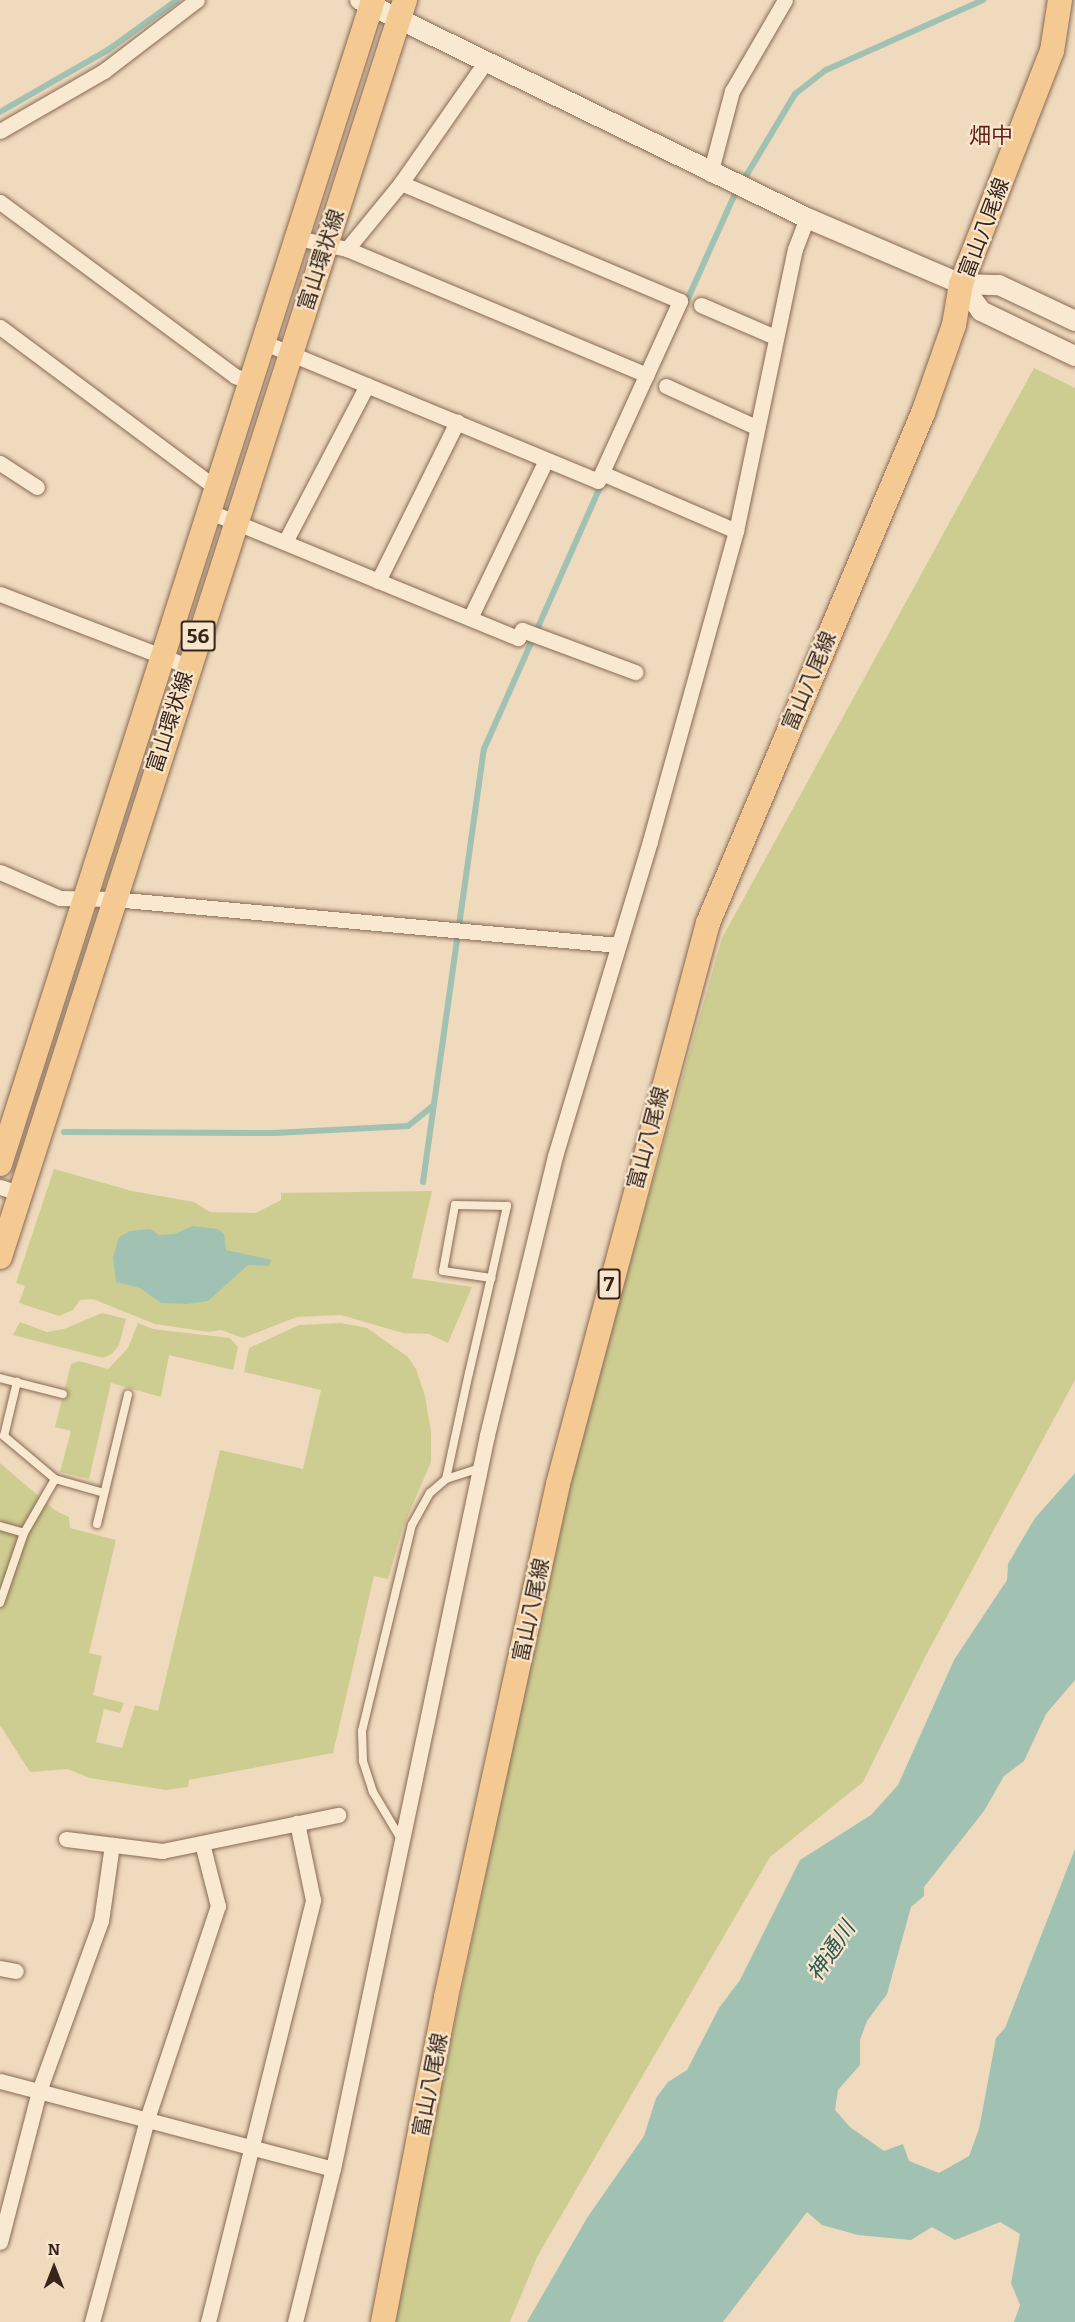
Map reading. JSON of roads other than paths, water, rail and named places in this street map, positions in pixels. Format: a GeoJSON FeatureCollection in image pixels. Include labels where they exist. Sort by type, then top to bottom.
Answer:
{"type":"FeatureCollection","features":[{"type":"Feature","properties":{"kind":"main road","name":"富山八尾線"},"geometry":{"type":"LineString","coordinates":[[383,2322],[446,1997],[558,1484],[708,923],[923,413],[954,325],[961,284],[1052,51],[1060,0]]}},
{"type":"Feature","properties":{"kind":"main road","name":"富山環状線"},"geometry":{"type":"LineString","coordinates":[[0,1164],[208,511],[265,343],[368,2]]}},
{"type":"Feature","properties":{"kind":"main road","name":"富山環状線"},"geometry":{"type":"LineString","coordinates":[[0,1257],[11,1191],[113,899],[290,353],[337,248],[401,8]]}},
{"type":"Feature","properties":{"kind":"street"},"geometry":{"type":"LineString","coordinates":[[0,132],[104,71],[197,0]]}},
{"type":"Feature","properties":{"kind":"street"},"geometry":{"type":"LineString","coordinates":[[719,178],[732,91],[784,0]]}},
{"type":"Feature","properties":{"kind":"street"},"geometry":{"type":"LineString","coordinates":[[368,2],[401,8],[486,61],[719,178],[807,218],[961,284],[999,285],[1075,321]]}},
{"type":"Feature","properties":{"kind":"street"},"geometry":{"type":"LineString","coordinates":[[337,248],[401,183],[486,61]]}},
{"type":"Feature","properties":{"kind":"street"},"geometry":{"type":"LineString","coordinates":[[265,343],[598,481],[608,476],[646,375],[680,301],[401,183]]}},
{"type":"Feature","properties":{"kind":"street"},"geometry":{"type":"LineString","coordinates":[[0,202],[235,376],[252,383]]}},
{"type":"Feature","properties":{"kind":"street"},"geometry":{"type":"LineString","coordinates":[[295,2322],[333,2169],[479,1468],[555,1156],[618,945],[736,531],[775,337],[795,249],[807,218]]}},
{"type":"Feature","properties":{"kind":"street"},"geometry":{"type":"LineString","coordinates":[[298,238],[337,248],[646,375]]}},
{"type":"Feature","properties":{"kind":"street"},"geometry":{"type":"LineString","coordinates":[[961,284],[981,311],[1075,356]]}},
{"type":"Feature","properties":{"kind":"street"},"geometry":{"type":"LineString","coordinates":[[701,305],[775,337]]}},
{"type":"Feature","properties":{"kind":"street"},"geometry":{"type":"LineString","coordinates":[[0,327],[216,488]]}},
{"type":"Feature","properties":{"kind":"street"},"geometry":{"type":"LineString","coordinates":[[285,542],[367,385]]}},
{"type":"Feature","properties":{"kind":"street"},"geometry":{"type":"LineString","coordinates":[[666,386],[756,427]]}},
{"type":"Feature","properties":{"kind":"street"},"geometry":{"type":"LineString","coordinates":[[378,581],[457,422]]}},
{"type":"Feature","properties":{"kind":"street"},"geometry":{"type":"LineString","coordinates":[[470,618],[546,459]]}},
{"type":"Feature","properties":{"kind":"street"},"geometry":{"type":"LineString","coordinates":[[0,463],[37,487]]}},
{"type":"Feature","properties":{"kind":"street"},"geometry":{"type":"LineString","coordinates":[[608,476],[736,531]]}},
{"type":"Feature","properties":{"kind":"street"},"geometry":{"type":"LineString","coordinates":[[208,511],[518,638],[522,630],[635,672]]}},
{"type":"Feature","properties":{"kind":"street"},"geometry":{"type":"LineString","coordinates":[[0,594],[188,666]]}},
{"type":"Feature","properties":{"kind":"street"},"geometry":{"type":"LineString","coordinates":[[0,872],[60,898],[113,899],[618,945]]}},
{"type":"Feature","properties":{"kind":"street"},"geometry":{"type":"LineString","coordinates":[[66,1839],[162,1851],[338,1815]]}},
{"type":"Feature","properties":{"kind":"street"},"geometry":{"type":"LineString","coordinates":[[208,2322],[313,1900],[297,1823]]}},
{"type":"Feature","properties":{"kind":"street"},"geometry":{"type":"LineString","coordinates":[[92,2322],[147,2119],[218,1906],[202,1843]]}},
{"type":"Feature","properties":{"kind":"street"},"geometry":{"type":"LineString","coordinates":[[0,2242],[39,2091],[101,1921],[112,1845]]}},
{"type":"Feature","properties":{"kind":"street"},"geometry":{"type":"LineString","coordinates":[[0,1968],[16,1971]]}},
{"type":"Feature","properties":{"kind":"street"},"geometry":{"type":"LineString","coordinates":[[0,2081],[333,2169]]}},
{"type":"Feature","properties":{"kind":"lane"},"geometry":{"type":"LineString","coordinates":[[446,1479],[491,1278],[507,1206],[455,1204],[443,1270],[491,1278]]}},
{"type":"Feature","properties":{"kind":"lane"},"geometry":{"type":"LineString","coordinates":[[0,1378],[63,1394]]}},
{"type":"Feature","properties":{"kind":"lane"},"geometry":{"type":"LineString","coordinates":[[17,1382],[4,1436],[55,1479],[104,1493]]}},
{"type":"Feature","properties":{"kind":"lane"},"geometry":{"type":"LineString","coordinates":[[97,1524],[128,1395]]}},
{"type":"Feature","properties":{"kind":"lane"},"geometry":{"type":"LineString","coordinates":[[401,1840],[374,1792],[363,1761],[362,1731],[412,1525],[430,1494],[446,1479],[479,1468]]}},
{"type":"Feature","properties":{"kind":"lane"},"geometry":{"type":"LineString","coordinates":[[0,1603],[24,1533],[55,1479]]}},
{"type":"Feature","properties":{"kind":"lane"},"geometry":{"type":"LineString","coordinates":[[0,1526],[24,1533]]}},
{"type":"Feature","properties":{"kind":"water"},"geometry":{"type":"Polygon","coordinates":[[[193,1226],[218,1229],[224,1234],[226,1250],[272,1260],[268,1266],[248,1265],[208,1301],[187,1304],[161,1303],[140,1288],[116,1282],[113,1257],[119,1237],[130,1231],[150,1229],[159,1235],[174,1234],[193,1226]]]}},
{"type":"Feature","properties":{"kind":"water","name":"神通川"},"geometry":{"type":"Polygon","coordinates":[[[1075,1473],[1075,1680],[1046,1714],[1024,1761],[1004,1776],[984,1811],[924,1887],[924,1896],[911,1907],[887,1994],[867,2021],[860,2040],[860,2065],[838,2090],[835,2110],[850,2127],[884,2151],[903,2144],[909,2161],[939,2173],[969,2156],[979,2129],[996,2038],[1005,2028],[1075,1849],[1075,2322],[1014,2322],[1020,2305],[1011,2283],[1020,2234],[1000,2222],[955,2240],[932,2227],[911,2240],[858,2235],[822,2225],[807,2212],[723,2322],[527,2322],[587,2218],[644,2136],[656,2098],[668,2082],[687,2070],[719,2008],[740,1980],[800,1860],[871,1815],[898,1785],[954,1660],[1007,1580],[1008,1564],[1035,1518],[1075,1473]]]}},
{"type":"Feature","properties":{"kind":"waterway"},"geometry":{"type":"LineString","coordinates":[[0,112],[108,50],[177,0]]}},
{"type":"Feature","properties":{"kind":"waterway"},"geometry":{"type":"LineString","coordinates":[[685,305],[734,196],[795,94],[826,70],[983,0]]}},
{"type":"Feature","properties":{"kind":"waterway"},"geometry":{"type":"LineString","coordinates":[[423,1182],[484,749],[602,483]]}},
{"type":"Feature","properties":{"kind":"waterway"},"geometry":{"type":"LineString","coordinates":[[64,1132],[274,1133],[408,1126],[433,1106]]}},
{"type":"Feature","properties":{"kind":"district","name":"畑中"},"geometry":{"type":"Point","coordinates":[991,136]}}]}
